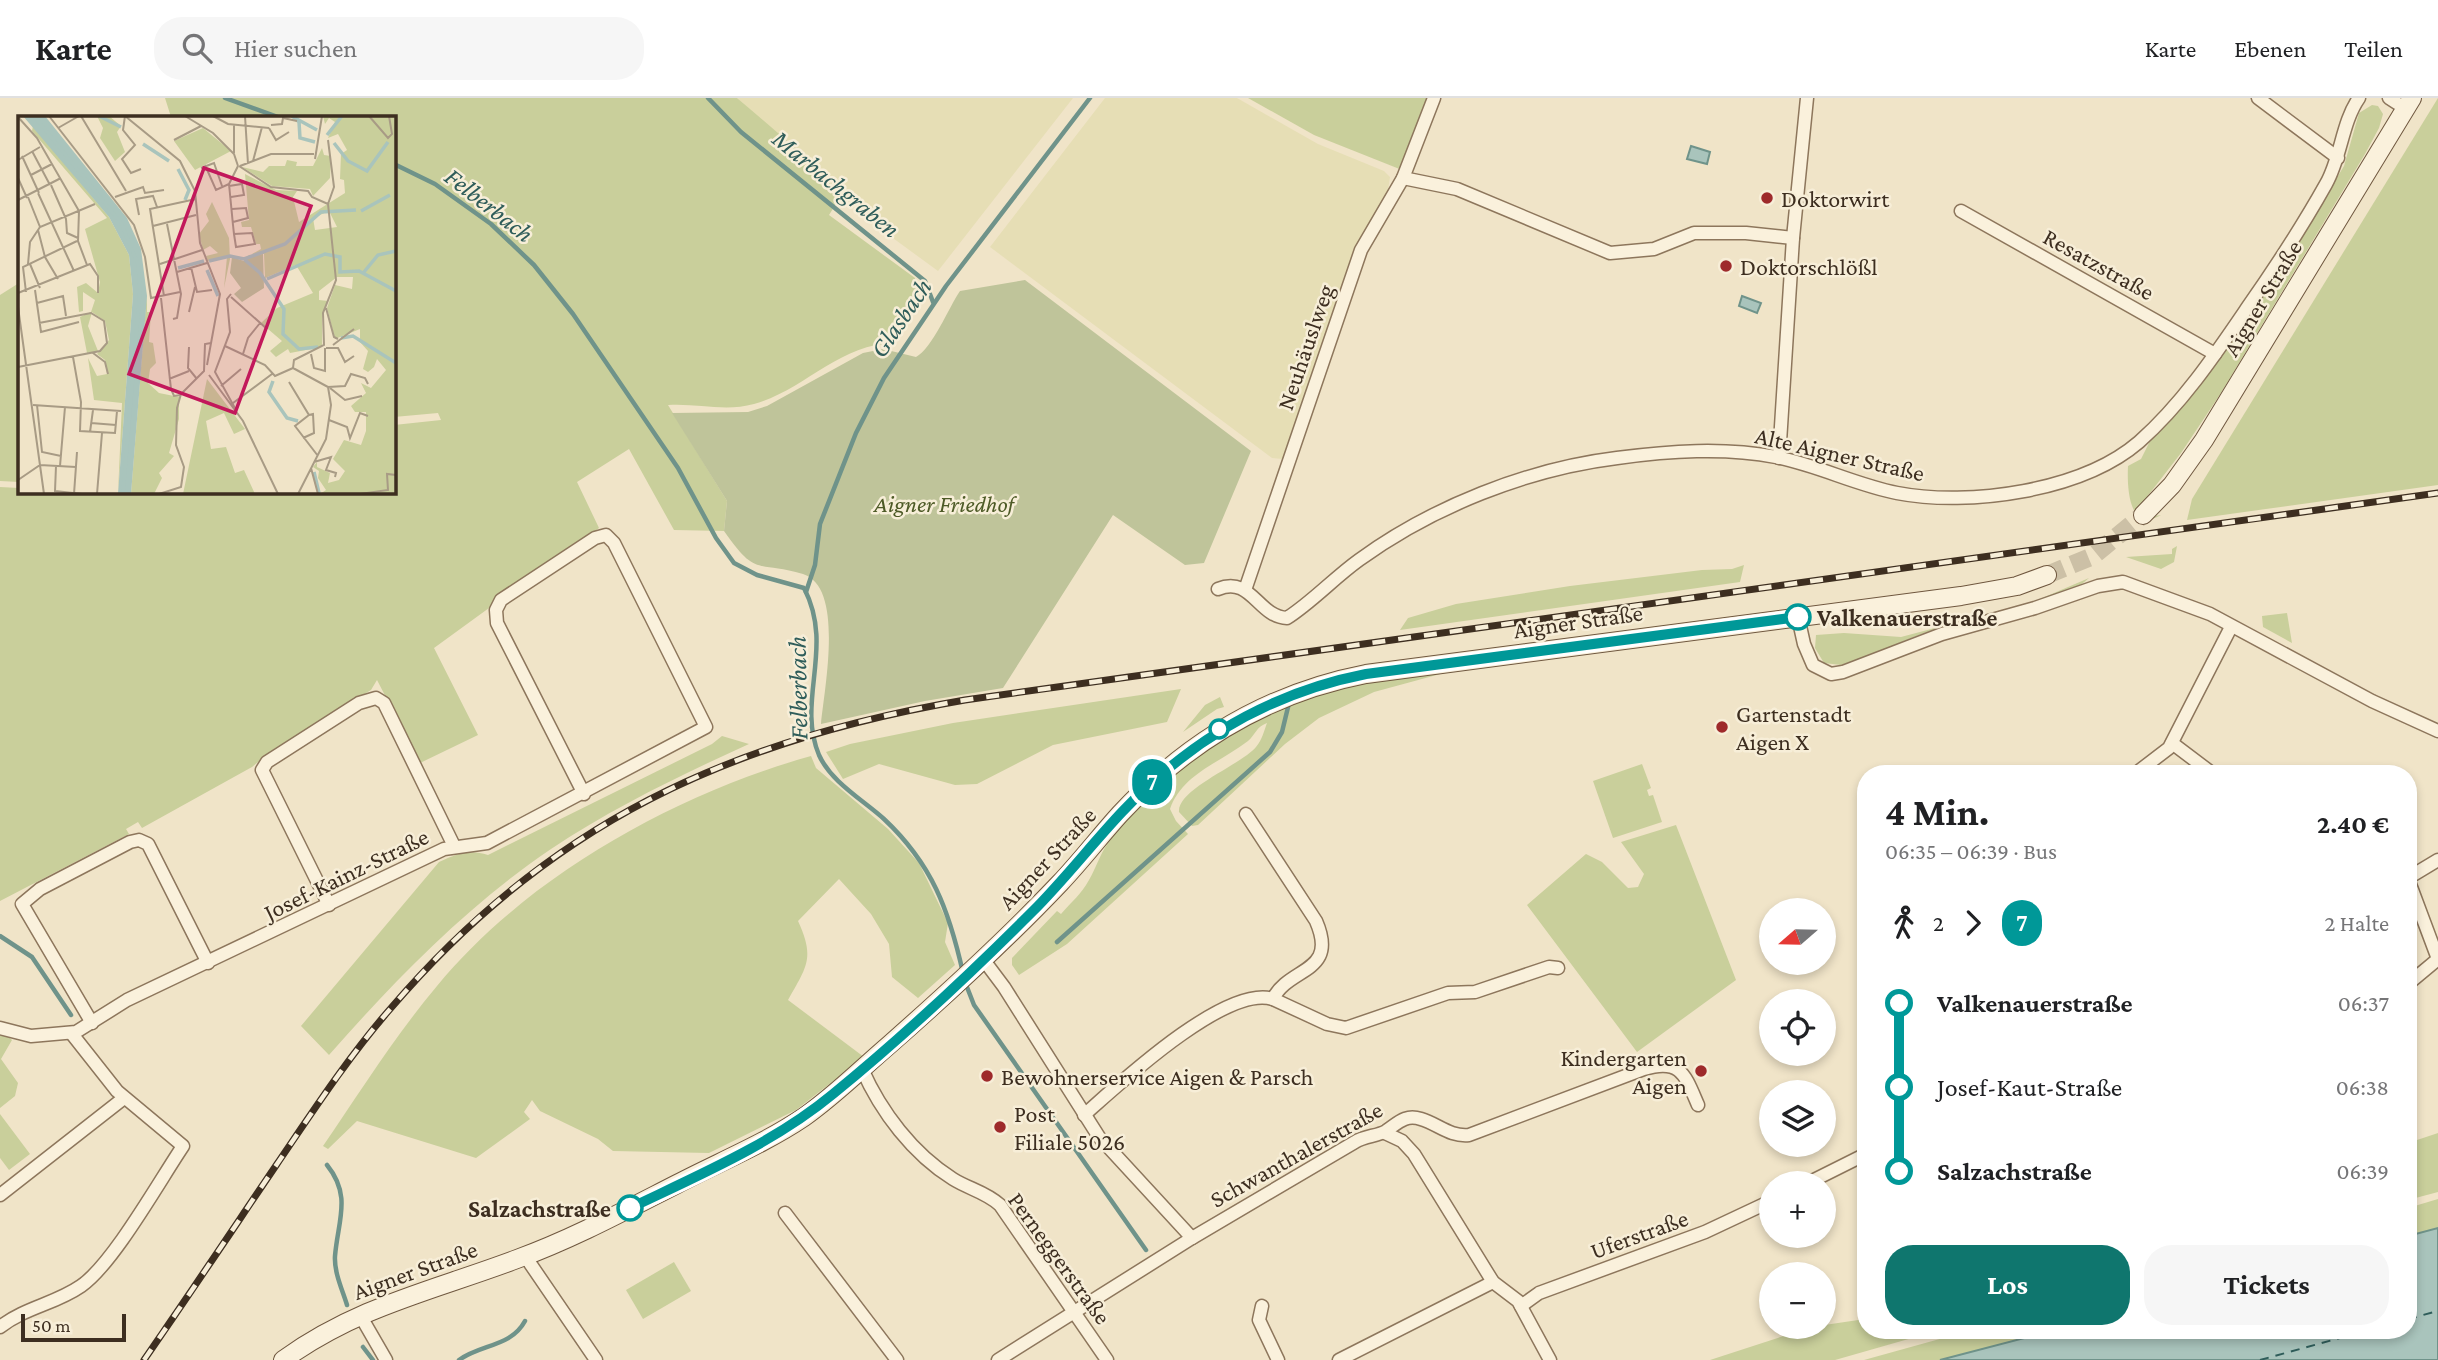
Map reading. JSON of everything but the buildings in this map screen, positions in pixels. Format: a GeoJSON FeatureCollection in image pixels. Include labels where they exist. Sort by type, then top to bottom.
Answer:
{"type":"FeatureCollection","features":[{"type":"Feature","properties":{"kind":"main road","name":"Aigner Straße"},"geometry":{"type":"LineString","coordinates":[[2143,515],[2180,475],[2204,440],[2409,103]]}},
{"type":"Feature","properties":{"kind":"main road","name":"Aigner Straße"},"geometry":{"type":"LineString","coordinates":[[283,1360],[326,1331],[396,1299],[525,1256],[745,1151],[804,1116],[862,1069],[970,972],[1062,882],[1145,788],[1191,749],[1244,716],[1310,688],[1366,674],[1997,590],[2047,575]]}},
{"type":"Feature","properties":{"kind":"street","name":"Neuhäuslweg"},"geometry":{"type":"LineString","coordinates":[[1245,590],[1361,250],[1403,178],[1434,98]]}},
{"type":"Feature","properties":{"kind":"street"},"geometry":{"type":"LineString","coordinates":[[1779,458],[1793,238],[1807,98]]}},
{"type":"Feature","properties":{"kind":"street"},"geometry":{"type":"LineString","coordinates":[[2258,98],[2338,158]]}},
{"type":"Feature","properties":{"kind":"street","name":"Alte Aigner Straße"},"geometry":{"type":"LineString","coordinates":[[1245,590],[1275,615],[1290,618],[1358,560],[1417,523],[1472,498],[1569,466],[1618,458],[1704,451],[1779,458],[1876,488],[1923,496],[1980,496],[2042,487],[2085,472],[2126,452],[2162,419],[2215,354],[2275,267],[2328,182],[2359,98]]}},
{"type":"Feature","properties":{"kind":"street"},"geometry":{"type":"LineString","coordinates":[[2389,98],[2409,103]]}},
{"type":"Feature","properties":{"kind":"street"},"geometry":{"type":"LineString","coordinates":[[1403,178],[1458,188],[1610,253],[1654,249],[1694,233],[1746,233],[1793,238]]}},
{"type":"Feature","properties":{"kind":"street","name":"Resatzstraße"},"geometry":{"type":"LineString","coordinates":[[1961,211],[2215,354]]}},
{"type":"Feature","properties":{"kind":"street","name":"Josef-Kainz-Straße"},"geometry":{"type":"LineString","coordinates":[[0,1028],[31,1037],[72,1034],[127,1000],[454,846],[487,843],[584,794],[706,727],[614,543],[606,535],[595,538],[501,600],[495,616],[584,794]]}},
{"type":"Feature","properties":{"kind":"street"},"geometry":{"type":"LineString","coordinates":[[1798,617],[1804,644],[1813,666],[1831,674],[1871,663],[1942,634],[2035,608],[2110,583],[2140,586],[2210,614],[2372,701],[2438,731]]}},
{"type":"Feature","properties":{"kind":"street"},"geometry":{"type":"LineString","coordinates":[[1218,589],[1232,585],[1245,590]]}},
{"type":"Feature","properties":{"kind":"street"},"geometry":{"type":"LineString","coordinates":[[2147,765],[2164,753],[2172,743],[2231,627]]}},
{"type":"Feature","properties":{"kind":"street"},"geometry":{"type":"LineString","coordinates":[[329,905],[262,770],[267,762],[359,703],[376,698],[384,703],[454,846]]}},
{"type":"Feature","properties":{"kind":"street"},"geometry":{"type":"LineString","coordinates":[[2172,743],[2201,765]]}},
{"type":"Feature","properties":{"kind":"street"},"geometry":{"type":"LineString","coordinates":[[1246,814],[1316,921],[1322,941],[1315,964],[1281,986],[1273,999]]}},
{"type":"Feature","properties":{"kind":"street"},"geometry":{"type":"LineString","coordinates":[[92,1023],[26,914],[22,902],[131,842],[139,840],[148,844],[208,963]]}},
{"type":"Feature","properties":{"kind":"street"},"geometry":{"type":"LineString","coordinates":[[2417,873],[2438,860]]}},
{"type":"Feature","properties":{"kind":"street"},"geometry":{"type":"LineString","coordinates":[[2417,902],[2438,959],[2417,977]]}},
{"type":"Feature","properties":{"kind":"street"},"geometry":{"type":"LineString","coordinates":[[983,959],[1004,987],[1083,1115],[1111,1152],[1192,1238]]}},
{"type":"Feature","properties":{"kind":"street"},"geometry":{"type":"LineString","coordinates":[[1083,1115],[1194,1023],[1250,998],[1273,999],[1326,1024],[1346,1028],[1448,993],[1472,993],[1549,967],[1558,968]]}},
{"type":"Feature","properties":{"kind":"street"},"geometry":{"type":"LineString","coordinates":[[0,1327],[30,1307],[74,1291],[96,1273],[183,1146],[124,1098],[72,1034]]}},
{"type":"Feature","properties":{"kind":"street","name":"Schwanthalerstraße"},"geometry":{"type":"LineString","coordinates":[[998,1360],[1192,1238],[1354,1142],[1371,1134],[1385,1133],[1398,1121],[1412,1117],[1454,1135],[1469,1135],[1653,1066],[1668,1066],[1684,1074],[1698,1105]]}},
{"type":"Feature","properties":{"kind":"street","name":"Perneggerstraße"},"geometry":{"type":"LineString","coordinates":[[862,1069],[919,1155],[957,1181],[981,1191],[1000,1205],[1107,1360]]}},
{"type":"Feature","properties":{"kind":"street"},"geometry":{"type":"LineString","coordinates":[[0,1195],[124,1098]]}},
{"type":"Feature","properties":{"kind":"street"},"geometry":{"type":"LineString","coordinates":[[1385,1133],[1402,1140],[1414,1154],[1493,1282],[1510,1293],[1521,1306],[1550,1360]]}},
{"type":"Feature","properties":{"kind":"street"},"geometry":{"type":"LineString","coordinates":[[1832,1171],[1857,1158]]}},
{"type":"Feature","properties":{"kind":"street","name":"Uferstraße"},"geometry":{"type":"LineString","coordinates":[[1521,1306],[1539,1293],[1705,1233],[1759,1207]]}},
{"type":"Feature","properties":{"kind":"street"},"geometry":{"type":"LineString","coordinates":[[785,1213],[897,1360]]}},
{"type":"Feature","properties":{"kind":"street"},"geometry":{"type":"LineString","coordinates":[[525,1256],[596,1360]]}},
{"type":"Feature","properties":{"kind":"street"},"geometry":{"type":"LineString","coordinates":[[1339,1360],[1493,1282]]}},
{"type":"Feature","properties":{"kind":"street"},"geometry":{"type":"LineString","coordinates":[[1262,1306],[1259,1320],[1278,1360]]}},
{"type":"Feature","properties":{"kind":"street"},"geometry":{"type":"LineString","coordinates":[[360,1315],[386,1360]]}},
{"type":"Feature","properties":{"kind":"shaded area"},"geometry":{"type":"Polygon","coordinates":[[[737,98],[1073,98],[938,271],[860,214],[825,177],[737,98]]]}},
{"type":"Feature","properties":{"kind":"shaded area"},"geometry":{"type":"Polygon","coordinates":[[[1105,98],[1237,98],[1318,144],[1384,171],[1390,177],[1387,197],[1287,453],[1282,459],[1272,458],[990,247],[1105,98]]]}},
{"type":"Feature","properties":{"kind":"green space"},"geometry":{"type":"Polygon","coordinates":[[[165,98],[737,98],[829,182],[841,196],[829,215],[915,278],[919,300],[894,339],[895,343],[856,351],[772,397],[754,404],[732,407],[668,405],[727,501],[724,531],[674,530],[629,449],[577,482],[599,528],[434,648],[478,735],[420,763],[377,680],[371,690],[274,749],[252,767],[142,828],[138,822],[126,829],[129,834],[0,901],[0,487],[18,488],[18,494],[396,494],[396,425],[441,420],[438,413],[396,417],[396,116],[171,116],[165,98]]]}},
{"type":"Feature","properties":{"kind":"green space"},"geometry":{"type":"Polygon","coordinates":[[[1248,98],[1432,98],[1402,170],[1314,135],[1248,98]]]}},
{"type":"Feature","properties":{"kind":"green space"},"geometry":{"type":"Polygon","coordinates":[[[2438,98],[2438,485],[2187,520],[2192,499],[2438,98]]]}},
{"type":"Feature","properties":{"kind":"green space"},"geometry":{"type":"Polygon","coordinates":[[[2372,105],[2378,106],[2383,114],[2365,154],[2221,393],[2181,453],[2136,511],[2148,517],[2161,515],[2150,519],[2142,518],[2136,513],[2129,495],[2128,466],[2141,459],[2150,441],[2193,394],[2290,255],[2344,166],[2359,113],[2372,105]]]}},
{"type":"Feature","properties":{"kind":"green space","name":"Aigner Friedhof"},"geometry":{"type":"Polygon","coordinates":[[[1025,280],[1251,451],[1204,563],[1185,565],[1113,515],[1003,688],[925,701],[821,724],[829,641],[824,598],[816,583],[803,574],[758,565],[751,562],[735,546],[724,531],[727,501],[672,413],[748,412],[767,406],[863,353],[883,349],[916,357],[934,337],[960,291],[1025,280]]]}},
{"type":"Feature","properties":{"kind":"green space"},"geometry":{"type":"Polygon","coordinates":[[[18,284],[18,482],[0,481],[0,295],[18,284]]]}},
{"type":"Feature","properties":{"kind":"green space"},"geometry":{"type":"Polygon","coordinates":[[[2177,546],[2174,562],[2161,569],[2126,557],[2172,554],[2172,549],[2177,546]]]}},
{"type":"Feature","properties":{"kind":"green space"},"geometry":{"type":"Polygon","coordinates":[[[1744,565],[1740,582],[1400,630],[1408,618],[1456,604],[1570,586],[1702,570],[1732,569],[1744,565]]]}},
{"type":"Feature","properties":{"kind":"green space"},"geometry":{"type":"Polygon","coordinates":[[[2089,578],[2077,587],[2043,601],[1948,625],[1841,665],[1824,663],[1815,648],[1816,635],[1844,633],[1901,637],[2033,602],[2089,578]]]}},
{"type":"Feature","properties":{"kind":"green space"},"geometry":{"type":"Polygon","coordinates":[[[2287,613],[2292,643],[2263,627],[2262,616],[2287,613]]]}},
{"type":"Feature","properties":{"kind":"green space"},"geometry":{"type":"Polygon","coordinates":[[[1444,673],[1374,692],[1319,718],[1285,744],[1198,825],[1192,826],[1179,812],[1181,803],[1199,786],[1256,747],[1267,723],[1261,727],[1248,741],[1193,778],[1176,797],[1170,809],[1176,821],[1188,834],[1067,944],[1019,975],[1012,965],[1012,958],[1057,911],[1061,914],[1079,894],[1105,847],[1151,794],[1201,752],[1229,733],[1257,717],[1318,693],[1365,683],[1444,673]]]}},
{"type":"Feature","properties":{"kind":"green space"},"geometry":{"type":"Polygon","coordinates":[[[1181,689],[1167,722],[1053,745],[977,784],[955,785],[879,764],[843,779],[826,752],[850,744],[953,723],[1181,689]]]}},
{"type":"Feature","properties":{"kind":"green space"},"geometry":{"type":"Polygon","coordinates":[[[1220,697],[1224,707],[1183,732],[1205,705],[1220,697]]]}},
{"type":"Feature","properties":{"kind":"green space"},"geometry":{"type":"Polygon","coordinates":[[[722,736],[749,744],[623,805],[520,871],[434,945],[329,1055],[301,1026],[439,862],[463,853],[488,855],[712,744],[722,736]]]}},
{"type":"Feature","properties":{"kind":"green space"},"geometry":{"type":"Polygon","coordinates":[[[811,756],[816,768],[888,829],[919,863],[948,923],[945,942],[955,965],[918,998],[892,977],[889,944],[871,914],[839,879],[798,921],[806,944],[806,962],[788,1000],[864,1057],[796,1110],[709,1153],[613,1151],[598,1139],[540,1111],[532,1100],[524,1112],[530,1119],[476,1158],[357,1121],[328,1149],[323,1146],[407,1024],[437,986],[473,946],[514,909],[559,875],[657,816],[708,792],[811,756]]]}},
{"type":"Feature","properties":{"kind":"green space"},"geometry":{"type":"Polygon","coordinates":[[[1642,764],[1651,788],[1647,790],[1649,796],[1653,795],[1662,822],[1613,838],[1593,781],[1642,764]]]}},
{"type":"Feature","properties":{"kind":"green space"},"geometry":{"type":"Polygon","coordinates":[[[1676,825],[1736,980],[1637,1052],[1527,905],[1586,854],[1602,862],[1628,888],[1638,887],[1644,874],[1621,842],[1676,825]]]}},
{"type":"Feature","properties":{"kind":"green space"},"geometry":{"type":"Polygon","coordinates":[[[5,1034],[12,1040],[1,1059],[18,1083],[15,1096],[0,1108],[0,1036],[5,1034]]]}},
{"type":"Feature","properties":{"kind":"green space"},"geometry":{"type":"Polygon","coordinates":[[[0,1114],[30,1154],[9,1170],[0,1158],[0,1114]]]}},
{"type":"Feature","properties":{"kind":"green space"},"geometry":{"type":"Polygon","coordinates":[[[2438,1133],[2438,1192],[2417,1198],[2417,1140],[2438,1133]]]}},
{"type":"Feature","properties":{"kind":"green space"},"geometry":{"type":"Polygon","coordinates":[[[2438,1199],[2438,1228],[2417,1234],[2417,1205],[2438,1199]]]}},
{"type":"Feature","properties":{"kind":"green space"},"geometry":{"type":"Polygon","coordinates":[[[674,1262],[691,1291],[643,1319],[626,1290],[674,1262]]]}},
{"type":"Feature","properties":{"kind":"green space"},"geometry":{"type":"Polygon","coordinates":[[[1857,1320],[1857,1339],[1908,1339],[1835,1360],[1710,1360],[1774,1339],[1836,1339],[1836,1323],[1857,1320]]]}},
{"type":"Feature","properties":{"kind":"green space"},"geometry":{"type":"Polygon","coordinates":[[[1940,1339],[2020,1339],[1940,1360],[1864,1360],[1940,1339]]]}},
{"type":"Feature","properties":{"kind":"water"},"geometry":{"type":"Polygon","coordinates":[[[1691,146],[1710,152],[1707,164],[1687,159],[1691,146]]]}},
{"type":"Feature","properties":{"kind":"water"},"geometry":{"type":"Polygon","coordinates":[[[1742,296],[1761,303],[1757,313],[1739,306],[1742,296]]]}},
{"type":"Feature","properties":{"kind":"water"},"geometry":{"type":"Polygon","coordinates":[[[2438,1228],[2438,1360],[1940,1360],[2020,1339],[2417,1339],[2417,1234],[2438,1228]]]}},
{"type":"Feature","properties":{"kind":"waterway","name":"Felberbach"},"geometry":{"type":"LineString","coordinates":[[225,98],[275,116]]}},
{"type":"Feature","properties":{"kind":"waterway","name":"Marbachgraben"},"geometry":{"type":"LineString","coordinates":[[708,98],[741,132],[925,281],[933,302]]}},
{"type":"Feature","properties":{"kind":"waterway","name":"Glasbach"},"geometry":{"type":"LineString","coordinates":[[806,592],[815,565],[820,524],[856,433],[884,378],[946,286],[1090,98]]}},
{"type":"Feature","properties":{"kind":"waterway","name":"Felberbach"},"geometry":{"type":"LineString","coordinates":[[396,165],[435,184],[491,224],[534,265],[573,314],[678,468],[716,538],[734,563],[757,575],[804,588],[813,610],[816,632],[811,714],[819,755],[831,774],[884,819],[915,853],[945,908],[963,973]]}},
{"type":"Feature","properties":{"kind":"waterway"},"geometry":{"type":"LineString","coordinates":[[1057,942],[1270,752],[1282,732],[1289,703]]}},
{"type":"Feature","properties":{"kind":"waterway"},"geometry":{"type":"LineString","coordinates":[[0,936],[32,957],[71,1015]]}},
{"type":"Feature","properties":{"kind":"waterway","name":"Felberbach"},"geometry":{"type":"LineString","coordinates":[[965,982],[974,1005],[1146,1250]]}},
{"type":"Feature","properties":{"kind":"waterway"},"geometry":{"type":"LineString","coordinates":[[327,1165],[335,1176],[341,1198],[335,1262],[347,1305]]}},
{"type":"Feature","properties":{"kind":"waterway"},"geometry":{"type":"LineString","coordinates":[[459,1360],[504,1341],[525,1321]]}},
{"type":"Feature","properties":{"kind":"waterway"},"geometry":{"type":"LineString","coordinates":[[363,1347],[373,1360]]}},
{"type":"Feature","properties":{"kind":"ferry route"},"geometry":{"type":"LineString","coordinates":[[2417,1317],[2438,1311]]}},
{"type":"Feature","properties":{"kind":"ferry route"},"geometry":{"type":"LineString","coordinates":[[2260,1360],[2336,1339]]}},
{"type":"Feature","properties":{"kind":"tunnel"},"geometry":{"type":"LineString","coordinates":[[2047,575],[2093,556],[2143,515]]}},
{"type":"Feature","properties":{"kind":"railway"},"geometry":{"type":"LineString","coordinates":[[144,1360],[346,1064],[391,1008],[451,943],[514,887],[580,840],[649,800],[722,766],[798,739],[879,717],[965,700],[2438,493]]}},
{"type":"Feature","properties":{"kind":"bus line","name":"7"},"geometry":{"type":"LineString","coordinates":[[630,1208],[745,1151],[804,1116],[834,1094],[956,985],[1033,911],[1145,788],[1219,729],[1256,709],[1310,688],[1366,674],[1798,617]]}},
{"type":"Feature","properties":{"kind":"place","name":"Doktorwirt"},"geometry":{"type":"Point","coordinates":[1767,198]}},
{"type":"Feature","properties":{"kind":"place","name":"Doktorschlößl"},"geometry":{"type":"Point","coordinates":[1726,266]}},
{"type":"Feature","properties":{"kind":"place","name":"Valkenauerstraße"},"geometry":{"type":"Point","coordinates":[1798,617]}},
{"type":"Feature","properties":{"kind":"place","name":"Gartenstadt Aigen X"},"geometry":{"type":"Point","coordinates":[1722,727]}},
{"type":"Feature","properties":{"kind":"place","name":"Kindergarten Aigen"},"geometry":{"type":"Point","coordinates":[1701,1071]}},
{"type":"Feature","properties":{"kind":"place","name":"Bewohnerservice Aigen & Parsch"},"geometry":{"type":"Point","coordinates":[987,1076]}},
{"type":"Feature","properties":{"kind":"place","name":"Post Filiale 5026"},"geometry":{"type":"Point","coordinates":[1000,1127]}},
{"type":"Feature","properties":{"kind":"place","name":"Salzachstraße"},"geometry":{"type":"Point","coordinates":[630,1208]}}]}
